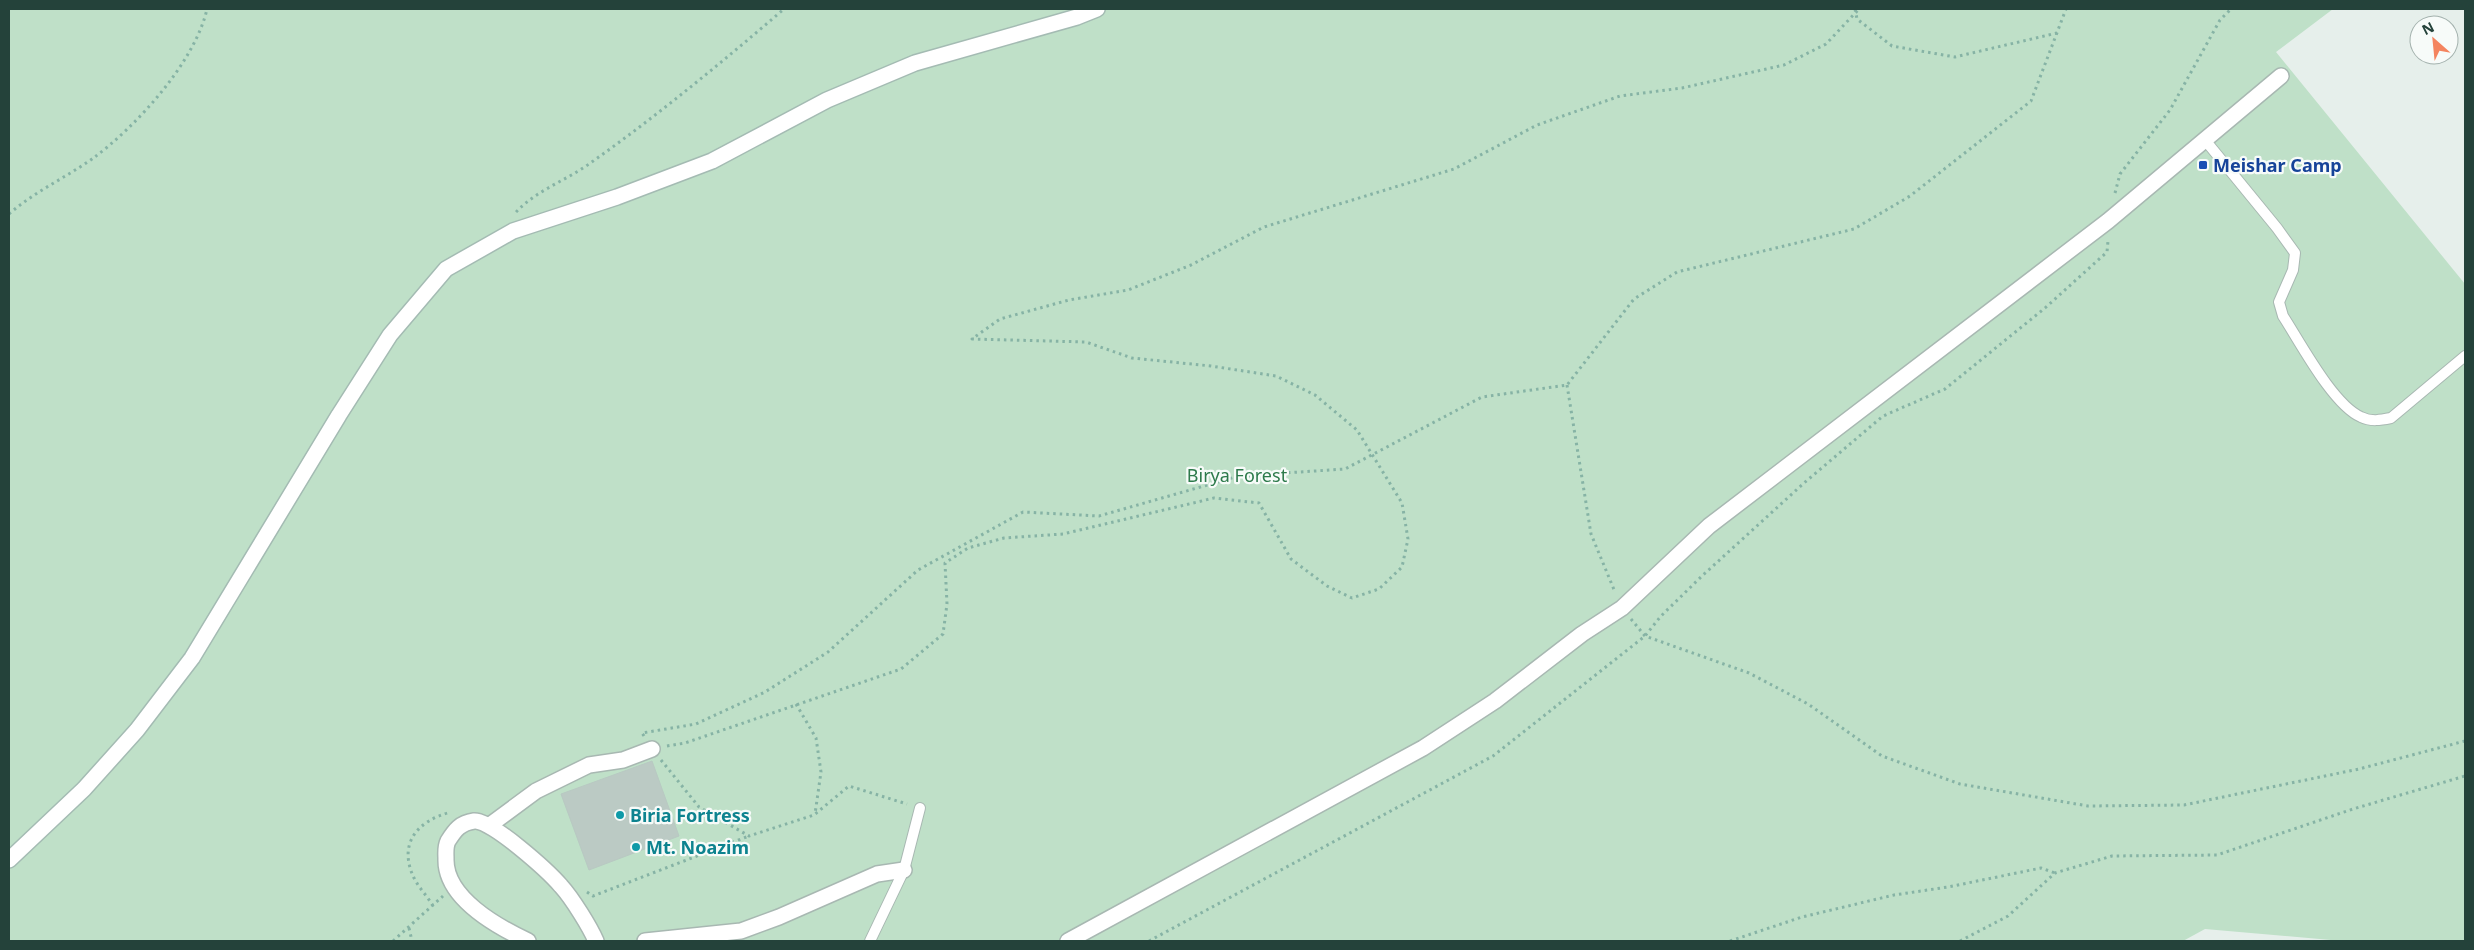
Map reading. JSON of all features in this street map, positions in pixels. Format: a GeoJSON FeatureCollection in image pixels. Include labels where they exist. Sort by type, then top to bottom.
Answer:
{"type":"FeatureCollection","features":[{"type":"Feature","properties":{"kind":"street"},"geometry":{"type":"LineString","coordinates":[[9,860],[90,782],[137,730],[192,658],[390,335],[446,269],[513,231],[712,161],[827,100],[915,63],[1077,17],[1097,9]]}},
{"type":"Feature","properties":{"kind":"street"},"geometry":{"type":"LineString","coordinates":[[1068,941],[1423,748],[1495,701],[1582,634],[1622,608],[1709,526],[2108,221],[2281,76]]}},
{"type":"Feature","properties":{"kind":"street"},"geometry":{"type":"LineString","coordinates":[[490,825],[536,791],[589,765],[623,760],[652,748]]}},
{"type":"Feature","properties":{"kind":"street"},"geometry":{"type":"LineString","coordinates":[[528,941],[496,926],[453,887],[445,868],[446,845],[457,827],[475,821],[490,825],[562,887],[590,927],[596,941]]}},
{"type":"Feature","properties":{"kind":"street"},"geometry":{"type":"LineString","coordinates":[[645,941],[741,930],[780,917],[877,874],[904,870]]}},
{"type":"Feature","properties":{"kind":"lane"},"geometry":{"type":"LineString","coordinates":[[2205,140],[2278,228],[2295,253],[2293,270],[2279,302],[2283,316],[2332,391],[2346,407],[2360,417],[2377,421],[2391,418],[2465,356]]}},
{"type":"Feature","properties":{"kind":"lane"},"geometry":{"type":"LineString","coordinates":[[870,941],[904,870],[920,808]]}},
{"type":"Feature","properties":{"kind":"path"},"geometry":{"type":"LineString","coordinates":[[9,214],[93,158],[145,111],[167,85],[195,42],[207,9]]}},
{"type":"Feature","properties":{"kind":"path"},"geometry":{"type":"LineString","coordinates":[[513,231],[509,219],[530,198],[588,165],[715,69],[784,9]]}},
{"type":"Feature","properties":{"kind":"path"},"geometry":{"type":"LineString","coordinates":[[1855,9],[1857,19],[1892,46],[1955,57],[2057,33]]}},
{"type":"Feature","properties":{"kind":"path"},"geometry":{"type":"LineString","coordinates":[[652,748],[685,743],[901,669],[943,634],[947,604],[944,574],[945,563],[968,548],[1004,538],[1063,534],[1214,498],[1259,503],[1291,559],[1327,586],[1352,598],[1379,589],[1402,566],[1408,539],[1402,503],[1357,430],[1322,401],[1276,376],[1211,366],[1132,358],[1086,342],[972,339],[1000,319],[1069,300],[1128,290],[1191,265],[1264,227],[1454,169],[1537,125],[1620,96],[1682,88],[1784,66],[1826,44],[1859,9]]}},
{"type":"Feature","properties":{"kind":"path"},"geometry":{"type":"LineString","coordinates":[[749,836],[699,807],[642,733],[696,724],[765,692],[828,652],[918,570],[1023,512],[1099,516],[1239,476],[1345,469],[1482,397],[1567,386],[1634,299],[1677,272],[1854,229],[1910,196],[2031,101],[2066,9]]}},
{"type":"Feature","properties":{"kind":"path"},"geometry":{"type":"LineString","coordinates":[[1148,941],[1494,756],[1645,636],[1661,616],[1702,576],[1804,483],[1884,416],[1945,389],[2066,290],[2108,252],[2108,221],[2120,174],[2170,110],[2220,20],[2231,9]]}},
{"type":"Feature","properties":{"kind":"path"},"geometry":{"type":"LineString","coordinates":[[1567,386],[1591,534],[1622,608],[1645,636],[1749,673],[1808,704],[1882,756],[1960,784],[2088,806],[2184,805],[2359,769],[2465,741]]}},
{"type":"Feature","properties":{"kind":"path"},"geometry":{"type":"LineString","coordinates":[[796,704],[816,738],[821,772],[814,815]]}},
{"type":"Feature","properties":{"kind":"path"},"geometry":{"type":"LineString","coordinates":[[1960,941],[2008,916],[2055,873],[2112,856],[2217,855],[2353,809],[2465,776]]}},
{"type":"Feature","properties":{"kind":"path"},"geometry":{"type":"LineString","coordinates":[[586,891],[593,896],[749,836],[814,815],[849,786],[920,808]]}},
{"type":"Feature","properties":{"kind":"path"},"geometry":{"type":"LineString","coordinates":[[1730,941],[1802,917],[1894,895],[1948,887],[2041,868],[2055,873]]}},
{"type":"Feature","properties":{"kind":"path"},"geometry":{"type":"LineString","coordinates":[[393,941],[433,906]]}},
{"type":"Feature","properties":{"kind":"path"},"geometry":{"type":"LineString","coordinates":[[409,927],[412,941]]}},
{"type":"Feature","properties":{"kind":"green space","name":"Birya Forest"},"geometry":{"type":"Polygon","coordinates":[[[9,9],[2333,9],[2276,52],[2465,284],[2465,941],[2342,941],[2205,929],[2183,941],[9,941],[9,9]]]}},
{"type":"Feature","properties":{"kind":"building","name":"Biria Fortress"},"geometry":{"type":"Polygon","coordinates":[[[652,761],[679,836],[589,870],[561,794],[652,761]]]}},
{"type":"Feature","properties":{"kind":"place","name":"Meishar Camp"},"geometry":{"type":"Point","coordinates":[2203,165]}},
{"type":"Feature","properties":{"kind":"place","name":"Biria Fortress"},"geometry":{"type":"Point","coordinates":[620,815]}},
{"type":"Feature","properties":{"kind":"place","name":"Mt. Noazim"},"geometry":{"type":"Point","coordinates":[636,847]}}]}
